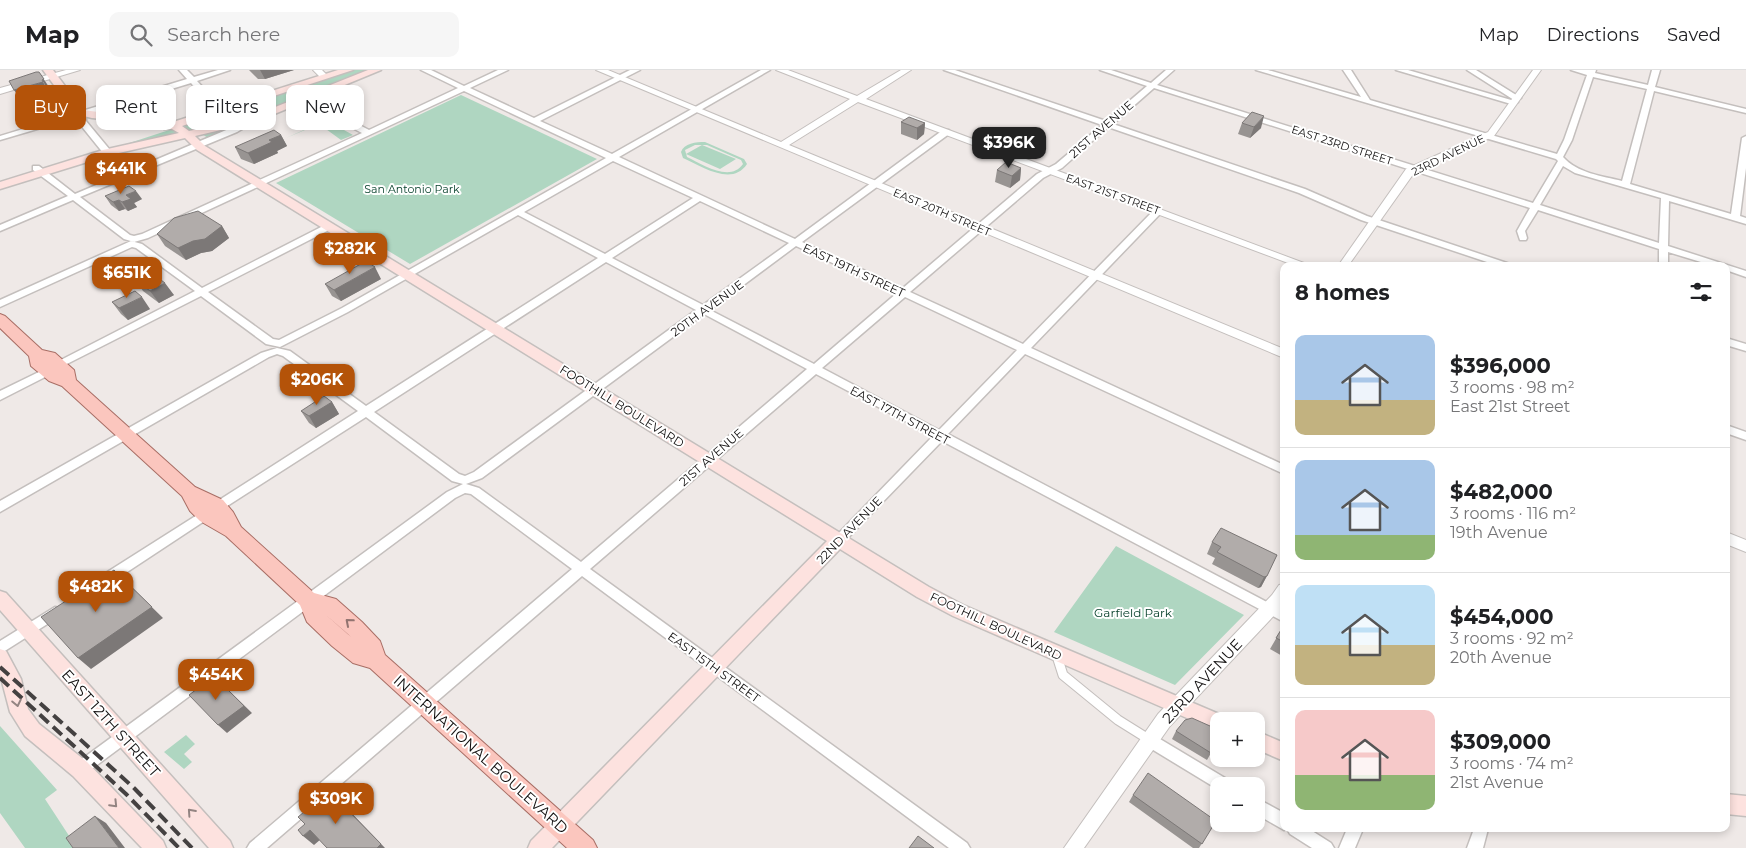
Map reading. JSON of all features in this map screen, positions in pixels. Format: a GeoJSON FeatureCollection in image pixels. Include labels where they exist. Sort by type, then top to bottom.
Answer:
{"type":"FeatureCollection","features":[{"type":"Feature","properties":{"kind":"main road"},"geometry":{"type":"LineString","coordinates":[[276,93],[348,70]]}},
{"type":"Feature","properties":{"kind":"main road"},"geometry":{"type":"LineString","coordinates":[[341,85],[376,70]]}},
{"type":"Feature","properties":{"kind":"main road"},"geometry":{"type":"LineString","coordinates":[[51,73],[59,85]]}},
{"type":"Feature","properties":{"kind":"main road"},"geometry":{"type":"LineString","coordinates":[[325,77],[329,80],[330,85]]}},
{"type":"Feature","properties":{"kind":"main road"},"geometry":{"type":"LineString","coordinates":[[307,85],[310,82]]}},
{"type":"Feature","properties":{"kind":"main road","name":"FOOTHILL BOULEVARD"},"geometry":{"type":"LineString","coordinates":[[176,128],[198,145],[328,227],[948,606],[1210,719]]}},
{"type":"Feature","properties":{"kind":"main road"},"geometry":{"type":"LineString","coordinates":[[0,180],[38,171],[162,130]]}},
{"type":"Feature","properties":{"kind":"main road"},"geometry":{"type":"LineString","coordinates":[[105,150],[205,130]]}},
{"type":"Feature","properties":{"kind":"main road"},"geometry":{"type":"LineString","coordinates":[[0,186],[38,171]]}},
{"type":"Feature","properties":{"kind":"main road"},"geometry":{"type":"LineString","coordinates":[[0,319],[37,354],[38,362],[53,368]]}},
{"type":"Feature","properties":{"kind":"main road","name":"INTERNATIONAL BOULEVARD"},"geometry":{"type":"LineString","coordinates":[[53,368],[57,380],[68,382],[189,492],[193,504],[211,511],[217,526],[233,530],[308,600],[314,616],[339,640],[360,657],[376,660],[585,848]]}},
{"type":"Feature","properties":{"kind":"main road","name":"22ND AVENUE"},"geometry":{"type":"LineString","coordinates":[[538,848],[838,540]]}},
{"type":"Feature","properties":{"kind":"main road","name":"EAST 12TH STREET"},"geometry":{"type":"LineString","coordinates":[[0,598],[223,848]]}},
{"type":"Feature","properties":{"kind":"main road"},"geometry":{"type":"LineString","coordinates":[[0,657],[12,679],[19,712],[32,730],[80,768],[156,848]]}},
{"type":"Feature","properties":{"kind":"main road"},"geometry":{"type":"LineString","coordinates":[[1265,744],[1280,750]]}},
{"type":"Feature","properties":{"kind":"main road"},"geometry":{"type":"LineString","coordinates":[[1730,804],[1746,806]]}},
{"type":"Feature","properties":{"kind":"street"},"geometry":{"type":"LineString","coordinates":[[0,91],[51,73],[76,70]]}},
{"type":"Feature","properties":{"kind":"street"},"geometry":{"type":"LineString","coordinates":[[183,70],[197,85]]}},
{"type":"Feature","properties":{"kind":"street"},"geometry":{"type":"LineString","coordinates":[[86,112],[226,70]]}},
{"type":"Feature","properties":{"kind":"street"},"geometry":{"type":"LineString","coordinates":[[317,70],[325,77]]}},
{"type":"Feature","properties":{"kind":"street","name":"EAST 19TH STREET"},"geometry":{"type":"LineString","coordinates":[[425,70],[1280,468]]}},
{"type":"Feature","properties":{"kind":"street"},"geometry":{"type":"LineString","coordinates":[[0,304],[504,70]]}},
{"type":"Feature","properties":{"kind":"street","name":"EAST 20TH STREET"},"geometry":{"type":"LineString","coordinates":[[600,70],[1280,352]]}},
{"type":"Feature","properties":{"kind":"street"},"geometry":{"type":"LineString","coordinates":[[534,121],[636,70]]}},
{"type":"Feature","properties":{"kind":"street"},"geometry":{"type":"LineString","coordinates":[[0,507],[766,70]]}},
{"type":"Feature","properties":{"kind":"street","name":"EAST 21ST STREET"},"geometry":{"type":"LineString","coordinates":[[780,70],[1295,262]]}},
{"type":"Feature","properties":{"kind":"street"},"geometry":{"type":"LineString","coordinates":[[782,145],[848,103],[907,70]]}},
{"type":"Feature","properties":{"kind":"street"},"geometry":{"type":"LineString","coordinates":[[948,70],[1302,192],[1375,221],[1495,262]]}},
{"type":"Feature","properties":{"kind":"street","name":"EAST 23RD STREET"},"geometry":{"type":"LineString","coordinates":[[1104,70],[1708,262]]}},
{"type":"Feature","properties":{"kind":"street","name":"21ST AVENUE"},"geometry":{"type":"LineString","coordinates":[[255,848],[813,369],[1040,176],[1059,166],[1170,70]]}},
{"type":"Feature","properties":{"kind":"street"},"geometry":{"type":"LineString","coordinates":[[1260,70],[1561,159],[1578,171],[1746,222]]}},
{"type":"Feature","properties":{"kind":"street"},"geometry":{"type":"LineString","coordinates":[[1347,70],[1368,102]]}},
{"type":"Feature","properties":{"kind":"street"},"geometry":{"type":"LineString","coordinates":[[1400,70],[1516,100]]}},
{"type":"Feature","properties":{"kind":"street"},"geometry":{"type":"LineString","coordinates":[[1470,70],[1516,100]]}},
{"type":"Feature","properties":{"kind":"street","name":"23RD AVENUE"},"geometry":{"type":"LineString","coordinates":[[1346,262],[1408,173],[1492,132],[1536,70]]}},
{"type":"Feature","properties":{"kind":"street"},"geometry":{"type":"LineString","coordinates":[[1575,70],[1592,72],[1746,112]]}},
{"type":"Feature","properties":{"kind":"street"},"geometry":{"type":"LineString","coordinates":[[1626,185],[1656,70]]}},
{"type":"Feature","properties":{"kind":"street"},"geometry":{"type":"LineString","coordinates":[[1523,238],[1521,231],[1561,159],[1592,72]]}},
{"type":"Feature","properties":{"kind":"street"},"geometry":{"type":"LineString","coordinates":[[86,126],[105,150]]}},
{"type":"Feature","properties":{"kind":"street"},"geometry":{"type":"LineString","coordinates":[[0,138],[26,130]]}},
{"type":"Feature","properties":{"kind":"street"},"geometry":{"type":"LineString","coordinates":[[0,228],[230,130]]}},
{"type":"Feature","properties":{"kind":"street"},"geometry":{"type":"LineString","coordinates":[[363,130],[369,133]]}},
{"type":"Feature","properties":{"kind":"street","name":"20TH AVENUE"},"geometry":{"type":"LineString","coordinates":[[80,768],[946,132]]}},
{"type":"Feature","properties":{"kind":"street"},"geometry":{"type":"LineString","coordinates":[[1734,218],[1746,138]]}},
{"type":"Feature","properties":{"kind":"street","name":"EAST 15TH STREET"},"geometry":{"type":"LineString","coordinates":[[38,171],[962,848]]}},
{"type":"Feature","properties":{"kind":"street"},"geometry":{"type":"LineString","coordinates":[[98,585],[699,198]]}},
{"type":"Feature","properties":{"kind":"street"},"geometry":{"type":"LineString","coordinates":[[1663,262],[1662,247],[1666,198]]}},
{"type":"Feature","properties":{"kind":"street","name":"22ND AVENUE"},"geometry":{"type":"LineString","coordinates":[[838,540],[1158,211]]}},
{"type":"Feature","properties":{"kind":"street","name":"EAST 17TH STREET"},"geometry":{"type":"LineString","coordinates":[[518,212],[1277,613]]}},
{"type":"Feature","properties":{"kind":"street"},"geometry":{"type":"LineString","coordinates":[[0,396],[328,227]]}},
{"type":"Feature","properties":{"kind":"street","name":"EAST 23RD STREET"},"geometry":{"type":"LineString","coordinates":[[1730,269],[1746,274]]}},
{"type":"Feature","properties":{"kind":"street"},"geometry":{"type":"LineString","coordinates":[[1730,342],[1746,348]]}},
{"type":"Feature","properties":{"kind":"street"},"geometry":{"type":"LineString","coordinates":[[1730,430],[1746,436]]}},
{"type":"Feature","properties":{"kind":"street"},"geometry":{"type":"LineString","coordinates":[[1730,540],[1746,546]]}},
{"type":"Feature","properties":{"kind":"street"},"geometry":{"type":"LineString","coordinates":[[0,648],[67,604]]}},
{"type":"Feature","properties":{"kind":"street","name":"23RD AVENUE"},"geometry":{"type":"LineString","coordinates":[[1073,848],[1176,706],[1277,613]]}},
{"type":"Feature","properties":{"kind":"street"},"geometry":{"type":"LineString","coordinates":[[1056,653],[1064,674],[1118,720],[1210,777]]}},
{"type":"Feature","properties":{"kind":"street"},"geometry":{"type":"LineString","coordinates":[[1265,810],[1280,820]]}},
{"type":"Feature","properties":{"kind":"street"},"geometry":{"type":"LineString","coordinates":[[1300,832],[1326,848]]}},
{"type":"Feature","properties":{"kind":"street"},"geometry":{"type":"LineString","coordinates":[[1348,848],[1355,832]]}},
{"type":"Feature","properties":{"kind":"street"},"geometry":{"type":"LineString","coordinates":[[1475,848],[1481,832]]}},
{"type":"Feature","properties":{"kind":"green space"},"geometry":{"type":"Polygon","coordinates":[[[353,70],[369,70],[332,85],[307,85],[353,70]]]}},
{"type":"Feature","properties":{"kind":"green space"},"geometry":{"type":"Polygon","coordinates":[[[286,92],[286,104],[276,108],[276,95],[286,92]]]}},
{"type":"Feature","properties":{"kind":"green space","name":"San Antonio Park"},"geometry":{"type":"Polygon","coordinates":[[[461,95],[597,159],[410,264],[276,183],[461,95]]]}},
{"type":"Feature","properties":{"kind":"green space"},"geometry":{"type":"Polygon","coordinates":[[[186,125],[186,130],[197,130],[114,148],[169,130],[176,130],[176,128],[186,125]]]}},
{"type":"Feature","properties":{"kind":"green space"},"geometry":{"type":"Polygon","coordinates":[[[197,130],[228,130],[209,139],[197,130]]]}},
{"type":"Feature","properties":{"kind":"green space"},"geometry":{"type":"Polygon","coordinates":[[[327,130],[344,130],[353,135],[341,140],[327,130]]]}},
{"type":"Feature","properties":{"kind":"green space"},"geometry":{"type":"Polygon","coordinates":[[[705,142],[744,159],[747,164],[741,171],[725,174],[716,173],[683,158],[681,152],[685,147],[705,142]],[[695,145],[685,150],[687,157],[724,172],[731,172],[743,164],[741,160],[707,145],[695,145]]]}},
{"type":"Feature","properties":{"kind":"green space"},"geometry":{"type":"Polygon","coordinates":[[[702,145],[736,159],[720,169],[686,154],[702,145]]]}},
{"type":"Feature","properties":{"kind":"green space","name":"Garfield Park"},"geometry":{"type":"Polygon","coordinates":[[[1116,546],[1244,615],[1175,685],[1054,632],[1116,546]]]}},
{"type":"Feature","properties":{"kind":"green space"},"geometry":{"type":"Polygon","coordinates":[[[0,726],[57,790],[45,799],[77,848],[25,848],[0,813],[0,726]]]}},
{"type":"Feature","properties":{"kind":"green space"},"geometry":{"type":"Polygon","coordinates":[[[186,735],[195,744],[184,754],[192,762],[184,769],[164,752],[186,735]]]}},
{"type":"Feature","properties":{"kind":"building"},"geometry":{"type":"Polygon","coordinates":[[[36,72],[39,72],[44,79],[42,80],[43,82],[32,85],[15,85],[14,90],[9,81],[36,72]]]}},
{"type":"Feature","properties":{"kind":"building"},"geometry":{"type":"Polygon","coordinates":[[[1252,112],[1264,116],[1254,127],[1242,123],[1252,112]]]}},
{"type":"Feature","properties":{"kind":"building"},"geometry":{"type":"Polygon","coordinates":[[[909,117],[925,123],[917,128],[901,122],[909,117]]]}},
{"type":"Feature","properties":{"kind":"building"},"geometry":{"type":"Polygon","coordinates":[[[274,130],[281,135],[269,140],[272,142],[248,153],[235,147],[274,130]]]}},
{"type":"Feature","properties":{"kind":"building"},"geometry":{"type":"Polygon","coordinates":[[[1006,162],[1021,168],[1012,176],[997,170],[1006,162]]]}},
{"type":"Feature","properties":{"kind":"building"},"geometry":{"type":"Polygon","coordinates":[[[129,186],[136,191],[126,195],[131,199],[113,202],[105,196],[129,186]]]}},
{"type":"Feature","properties":{"kind":"building"},"geometry":{"type":"Polygon","coordinates":[[[198,211],[222,226],[205,239],[193,241],[178,248],[157,234],[174,218],[198,211]]]}},
{"type":"Feature","properties":{"kind":"building"},"geometry":{"type":"Polygon","coordinates":[[[366,261],[375,267],[334,290],[325,284],[366,261]]]}},
{"type":"Feature","properties":{"kind":"building"},"geometry":{"type":"Polygon","coordinates":[[[150,272],[165,283],[150,291],[135,279],[150,272]]]}},
{"type":"Feature","properties":{"kind":"building"},"geometry":{"type":"Polygon","coordinates":[[[135,291],[142,297],[119,308],[112,302],[135,291]]]}},
{"type":"Feature","properties":{"kind":"building"},"geometry":{"type":"Polygon","coordinates":[[[324,396],[332,402],[309,416],[301,411],[324,396]]]}},
{"type":"Feature","properties":{"kind":"building"},"geometry":{"type":"Polygon","coordinates":[[[1221,528],[1277,555],[1267,576],[1264,577],[1217,552],[1221,547],[1212,542],[1221,528]]]}},
{"type":"Feature","properties":{"kind":"building"},"geometry":{"type":"Polygon","coordinates":[[[114,570],[152,607],[78,658],[41,617],[114,570]]]}},
{"type":"Feature","properties":{"kind":"building"},"geometry":{"type":"Polygon","coordinates":[[[1280,632],[1280,640],[1276,638],[1280,632]]]}},
{"type":"Feature","properties":{"kind":"building"},"geometry":{"type":"Polygon","coordinates":[[[214,676],[244,706],[218,725],[189,695],[214,676]]]}},
{"type":"Feature","properties":{"kind":"building"},"geometry":{"type":"Polygon","coordinates":[[[1192,718],[1210,726],[1210,752],[1176,731],[1185,720],[1192,718]]]}},
{"type":"Feature","properties":{"kind":"building"},"geometry":{"type":"Polygon","coordinates":[[[1148,773],[1210,817],[1210,831],[1202,844],[1133,795],[1148,773]]]}},
{"type":"Feature","properties":{"kind":"building"},"geometry":{"type":"Polygon","coordinates":[[[329,791],[381,844],[377,848],[327,848],[310,830],[303,836],[298,830],[305,824],[298,817],[329,791]]]}},
{"type":"Feature","properties":{"kind":"building"},"geometry":{"type":"Polygon","coordinates":[[[95,816],[119,848],[73,848],[66,838],[95,816]]]}},
{"type":"Feature","properties":{"kind":"building"},"geometry":{"type":"Polygon","coordinates":[[[918,836],[934,848],[909,848],[918,836]]]}},
{"type":"Feature","properties":{"kind":"railway"},"geometry":{"type":"LineString","coordinates":[[0,667],[134,788],[192,848]]}},
{"type":"Feature","properties":{"kind":"railway"},"geometry":{"type":"LineString","coordinates":[[0,678],[126,794],[179,848]]}}]}
